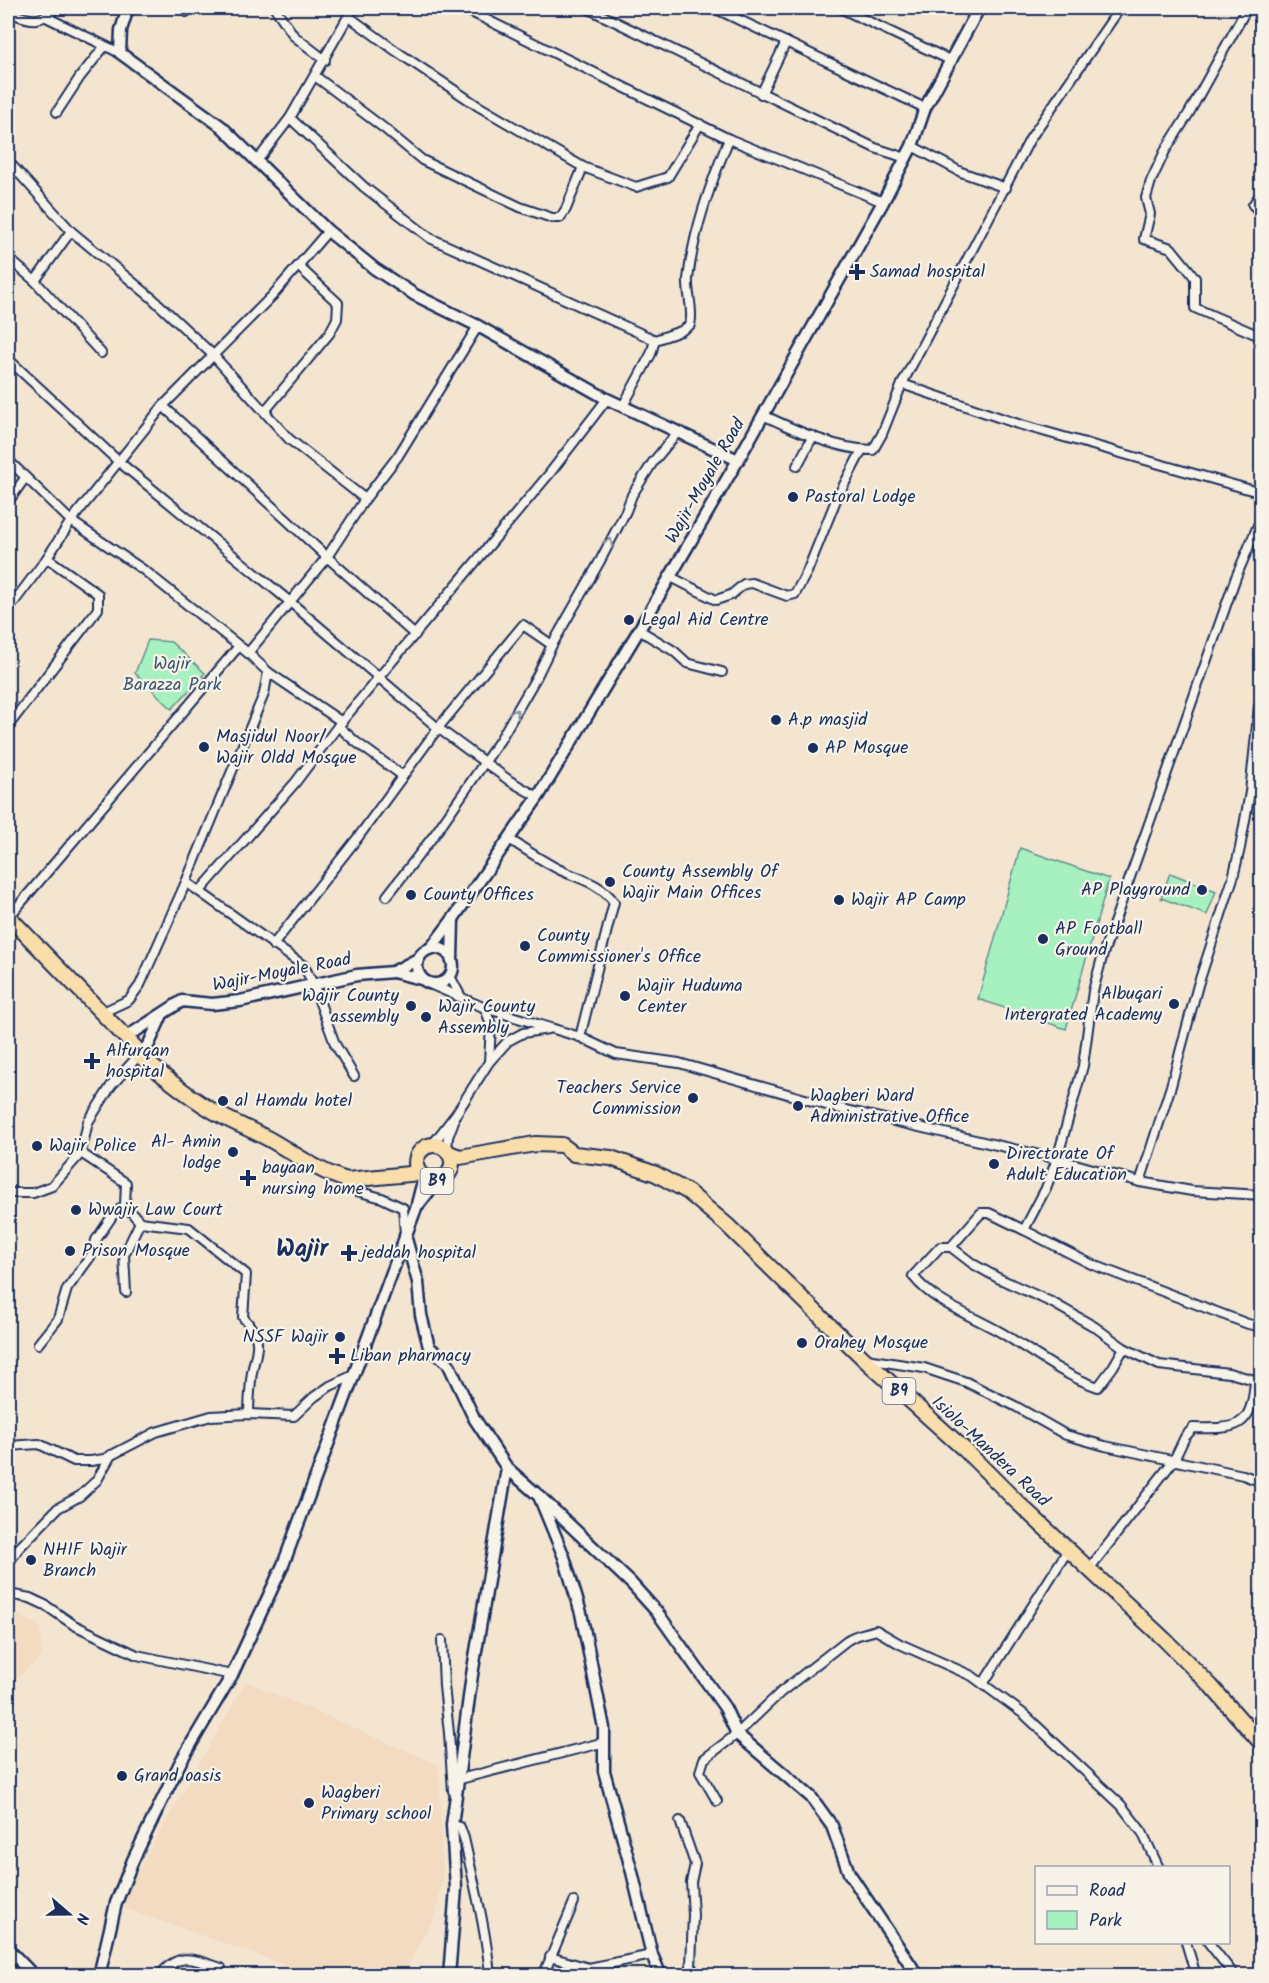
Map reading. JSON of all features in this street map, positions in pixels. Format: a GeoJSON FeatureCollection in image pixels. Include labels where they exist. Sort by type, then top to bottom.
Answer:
{"type":"FeatureCollection","features":[{"type":"Feature","properties":{"kind":"highway","name":"B9"},"geometry":{"type":"LineString","coordinates":[[8,917],[135,1047],[139,1055],[182,1090],[219,1115],[273,1141],[314,1167],[347,1180],[390,1175],[444,1176],[452,1163],[448,1152]]}},
{"type":"Feature","properties":{"kind":"highway","name":"Isiolo-Mandera Road"},"geometry":{"type":"LineString","coordinates":[[432,1145],[440,1146],[460,1157],[535,1144],[562,1145],[574,1154],[611,1158],[674,1182],[688,1192],[727,1225],[864,1359],[965,1450],[1211,1686],[1262,1744]]}},
{"type":"Feature","properties":{"kind":"highway","name":"B9"},"geometry":{"type":"LineString","coordinates":[[390,1175],[424,1148],[432,1145]]}},
{"type":"Feature","properties":{"kind":"highway","name":"B9"},"geometry":{"type":"LineString","coordinates":[[419,1154],[417,1164],[422,1175]]}},
{"type":"Feature","properties":{"kind":"highway","name":"Isiolo-Mandera Road"},"geometry":{"type":"LineString","coordinates":[[444,1176],[464,1168],[483,1154]]}},
{"type":"Feature","properties":{"kind":"street"},"geometry":{"type":"LineString","coordinates":[[8,12],[38,20],[46,17],[56,8]]}},
{"type":"Feature","properties":{"kind":"street"},"geometry":{"type":"LineString","coordinates":[[120,53],[121,30],[128,8]]}},
{"type":"Feature","properties":{"kind":"street"},"geometry":{"type":"LineString","coordinates":[[275,8],[294,36],[325,60]]}},
{"type":"Feature","properties":{"kind":"street"},"geometry":{"type":"LineString","coordinates":[[257,161],[290,118],[353,8]]}},
{"type":"Feature","properties":{"kind":"street"},"geometry":{"type":"LineString","coordinates":[[463,8],[729,140],[883,202]]}},
{"type":"Feature","properties":{"kind":"street"},"geometry":{"type":"LineString","coordinates":[[587,8],[875,148],[906,158]]}},
{"type":"Feature","properties":{"kind":"street"},"geometry":{"type":"LineString","coordinates":[[714,8],[926,108]]}},
{"type":"Feature","properties":{"kind":"street"},"geometry":{"type":"LineString","coordinates":[[840,8],[952,61]]}},
{"type":"Feature","properties":{"kind":"street"},"geometry":{"type":"LineString","coordinates":[[966,8],[978,11]]}},
{"type":"Feature","properties":{"kind":"street"},"geometry":{"type":"LineString","coordinates":[[763,416],[813,436],[862,450],[873,450],[882,434],[902,384],[1036,129],[1120,8]]}},
{"type":"Feature","properties":{"kind":"street"},"geometry":{"type":"LineString","coordinates":[[1247,8],[1189,113],[1165,151],[1151,181],[1146,198],[1150,214],[1144,239],[1171,248],[1195,278],[1195,308],[1262,337]]}},
{"type":"Feature","properties":{"kind":"street","name":"Wajir-Moyale Road"},"geometry":{"type":"LineString","coordinates":[[431,948],[538,796],[639,630],[738,460],[883,202],[912,146],[926,108],[978,11]]}},
{"type":"Feature","properties":{"kind":"street"},"geometry":{"type":"LineString","coordinates":[[348,16],[478,106],[584,167],[636,187],[668,177],[699,124]]}},
{"type":"Feature","properties":{"kind":"street"},"geometry":{"type":"LineString","coordinates":[[46,17],[120,53],[222,127],[327,231],[375,269],[415,295],[478,326],[607,399],[738,460]]}},
{"type":"Feature","properties":{"kind":"street"},"geometry":{"type":"LineString","coordinates":[[761,94],[786,42]]}},
{"type":"Feature","properties":{"kind":"street"},"geometry":{"type":"LineString","coordinates":[[57,112],[104,46]]}},
{"type":"Feature","properties":{"kind":"street"},"geometry":{"type":"LineString","coordinates":[[315,76],[422,160],[520,207],[552,218],[560,218],[566,209],[584,167]]}},
{"type":"Feature","properties":{"kind":"street"},"geometry":{"type":"LineString","coordinates":[[290,118],[364,187],[430,238],[656,340],[687,329],[691,323],[688,288],[695,236],[710,185],[729,140]]}},
{"type":"Feature","properties":{"kind":"street"},"geometry":{"type":"LineString","coordinates":[[912,146],[961,172],[1006,188]]}},
{"type":"Feature","properties":{"kind":"street"},"geometry":{"type":"LineString","coordinates":[[8,161],[71,231],[152,298],[213,355],[289,439],[365,499]]}},
{"type":"Feature","properties":{"kind":"street"},"geometry":{"type":"LineString","coordinates":[[1262,192],[1253,205],[1262,214]]}},
{"type":"Feature","properties":{"kind":"street"},"geometry":{"type":"LineString","coordinates":[[35,281],[71,231]]}},
{"type":"Feature","properties":{"kind":"street"},"geometry":{"type":"LineString","coordinates":[[8,610],[71,521],[164,406],[273,295],[327,231]]}},
{"type":"Feature","properties":{"kind":"street"},"geometry":{"type":"LineString","coordinates":[[8,258],[35,281],[102,353]]}},
{"type":"Feature","properties":{"kind":"street"},"geometry":{"type":"LineString","coordinates":[[265,411],[329,334],[337,320],[338,303],[298,266]]}},
{"type":"Feature","properties":{"kind":"street"},"geometry":{"type":"LineString","coordinates":[[248,653],[327,557],[365,499],[398,456],[478,326]]}},
{"type":"Feature","properties":{"kind":"street"},"geometry":{"type":"LineString","coordinates":[[623,406],[656,340]]}},
{"type":"Feature","properties":{"kind":"street"},"geometry":{"type":"LineString","coordinates":[[8,359],[118,461],[289,601],[438,728],[510,781],[538,796]]}},
{"type":"Feature","properties":{"kind":"street"},"geometry":{"type":"LineString","coordinates":[[902,384],[1018,423],[1262,493]]}},
{"type":"Feature","properties":{"kind":"street"},"geometry":{"type":"LineString","coordinates":[[200,891],[295,783],[340,724],[550,473],[607,399]]}},
{"type":"Feature","properties":{"kind":"street"},"geometry":{"type":"LineString","coordinates":[[164,406],[327,557],[415,634]]}},
{"type":"Feature","properties":{"kind":"street"},"geometry":{"type":"LineString","coordinates":[[387,896],[435,834],[500,740],[600,561],[632,495],[653,462],[677,433]]}},
{"type":"Feature","properties":{"kind":"street"},"geometry":{"type":"LineString","coordinates":[[797,466],[813,436]]}},
{"type":"Feature","properties":{"kind":"street"},"geometry":{"type":"LineString","coordinates":[[669,576],[716,600],[731,595],[744,584],[752,583],[787,596],[795,594],[807,572],[836,501],[862,450]]}},
{"type":"Feature","properties":{"kind":"street"},"geometry":{"type":"LineString","coordinates":[[8,460],[71,521],[145,571],[240,646],[268,672],[340,724],[356,742],[403,776]]}},
{"type":"Feature","properties":{"kind":"street"},"geometry":{"type":"LineString","coordinates":[[8,502],[25,478]]}},
{"type":"Feature","properties":{"kind":"street"},"geometry":{"type":"LineString","coordinates":[[1024,1230],[1046,1188],[1057,1159],[1083,1066],[1093,991],[1103,954],[1236,577],[1262,516]]}},
{"type":"Feature","properties":{"kind":"street"},"geometry":{"type":"LineString","coordinates":[[8,726],[98,609],[98,594],[47,558]]}},
{"type":"Feature","properties":{"kind":"street"},"geometry":{"type":"LineString","coordinates":[[273,945],[359,836],[438,728],[523,625],[552,645]]}},
{"type":"Feature","properties":{"kind":"street"},"geometry":{"type":"LineString","coordinates":[[639,630],[674,651],[687,663],[722,672]]}},
{"type":"Feature","properties":{"kind":"street"},"geometry":{"type":"LineString","coordinates":[[8,917],[240,646]]}},
{"type":"Feature","properties":{"kind":"street"},"geometry":{"type":"LineString","coordinates":[[100,1013],[129,1000],[140,985],[186,882],[264,694],[268,672]]}},
{"type":"Feature","properties":{"kind":"street"},"geometry":{"type":"LineString","coordinates":[[1140,1182],[1171,1086],[1198,985],[1240,848],[1250,792],[1259,706],[1262,699]]}},
{"type":"Feature","properties":{"kind":"street"},"geometry":{"type":"LineString","coordinates":[[509,839],[547,863],[597,885],[608,893],[614,902],[580,1037]]}},
{"type":"Feature","properties":{"kind":"street"},"geometry":{"type":"LineString","coordinates":[[186,882],[304,966],[335,1044],[354,1076]]}},
{"type":"Feature","properties":{"kind":"street"},"geometry":{"type":"LineString","coordinates":[[432,985],[439,985],[450,976],[453,968],[453,919]]}},
{"type":"Feature","properties":{"kind":"street"},"geometry":{"type":"LineString","coordinates":[[421,979],[417,973],[418,959],[423,952],[431,948],[445,951],[452,960]]}},
{"type":"Feature","properties":{"kind":"street","name":"Wajir-Moyale Road"},"geometry":{"type":"LineString","coordinates":[[125,1038],[182,1001],[212,1004],[240,1001],[357,975],[393,972],[418,959]]}},
{"type":"Feature","properties":{"kind":"street"},"geometry":{"type":"LineString","coordinates":[[393,972],[421,979],[485,1008],[580,1037],[616,1054],[679,1063],[832,1107],[1057,1159],[1140,1182],[1192,1191],[1260,1195],[1262,1182]]}},
{"type":"Feature","properties":{"kind":"street"},"geometry":{"type":"LineString","coordinates":[[450,976],[461,997]]}},
{"type":"Feature","properties":{"kind":"street"},"geometry":{"type":"LineString","coordinates":[[485,1008],[491,1025],[489,1062]]}},
{"type":"Feature","properties":{"kind":"street"},"geometry":{"type":"LineString","coordinates":[[8,1193],[33,1192],[52,1186],[81,1153],[88,1122],[111,1086],[149,1044],[161,1016]]}},
{"type":"Feature","properties":{"kind":"street"},"geometry":{"type":"LineString","coordinates":[[432,1145],[456,1114],[489,1062],[508,1041],[523,1033],[549,1029]]}},
{"type":"Feature","properties":{"kind":"street"},"geometry":{"type":"LineString","coordinates":[[448,1152],[448,1137],[456,1114]]}},
{"type":"Feature","properties":{"kind":"street"},"geometry":{"type":"LineString","coordinates":[[81,1153],[126,1183],[125,1205],[140,1222],[189,1228],[246,1274],[243,1317],[254,1330],[258,1346],[251,1378],[249,1413]]}},
{"type":"Feature","properties":{"kind":"street"},"geometry":{"type":"LineString","coordinates":[[102,1974],[116,1903],[133,1860],[181,1761],[232,1675],[283,1565],[416,1208],[422,1175]]}},
{"type":"Feature","properties":{"kind":"street"},"geometry":{"type":"LineString","coordinates":[[416,1208],[444,1176]]}},
{"type":"Feature","properties":{"kind":"street"},"geometry":{"type":"LineString","coordinates":[[347,1180],[346,1188],[382,1198],[403,1208],[405,1235],[418,1282],[429,1347],[448,1363],[474,1418],[507,1468],[631,1583],[657,1612],[725,1708],[736,1734],[810,1797],[831,1826],[849,1873],[918,1976]]}},
{"type":"Feature","properties":{"kind":"street"},"geometry":{"type":"LineString","coordinates":[[38,1344],[58,1320],[67,1288],[93,1253],[96,1240],[113,1215],[125,1205]]}},
{"type":"Feature","properties":{"kind":"street"},"geometry":{"type":"LineString","coordinates":[[1124,1348],[1098,1387],[1056,1368],[999,1331],[953,1308],[921,1286],[913,1276],[940,1247],[951,1246],[981,1213],[989,1212],[1091,1264],[1248,1324],[1262,1327]]}},
{"type":"Feature","properties":{"kind":"street"},"geometry":{"type":"LineString","coordinates":[[126,1292],[124,1255],[140,1222]]}},
{"type":"Feature","properties":{"kind":"street"},"geometry":{"type":"LineString","coordinates":[[951,1246],[973,1264],[1053,1303],[1095,1327],[1124,1348],[1159,1365],[1229,1373],[1258,1381],[1250,1410],[1242,1423],[1229,1428],[1193,1428],[1185,1437],[1174,1460],[1089,1569]]}},
{"type":"Feature","properties":{"kind":"street"},"geometry":{"type":"LineString","coordinates":[[864,1359],[924,1368],[966,1382],[1066,1435],[1105,1446],[1243,1475],[1262,1482]]}},
{"type":"Feature","properties":{"kind":"street"},"geometry":{"type":"LineString","coordinates":[[8,1446],[39,1444],[74,1461],[104,1459],[156,1432],[211,1416],[249,1413],[294,1416],[330,1386],[354,1375]]}},
{"type":"Feature","properties":{"kind":"street"},"geometry":{"type":"LineString","coordinates":[[8,1564],[18,1549],[58,1508],[80,1496],[97,1480],[112,1454]]}},
{"type":"Feature","properties":{"kind":"street"},"geometry":{"type":"LineString","coordinates":[[452,1824],[460,1779],[472,1676],[507,1468]]}},
{"type":"Feature","properties":{"kind":"street"},"geometry":{"type":"LineString","coordinates":[[539,1496],[564,1557],[581,1613],[604,1728],[604,1771],[652,1955],[660,1976]]}},
{"type":"Feature","properties":{"kind":"street"},"geometry":{"type":"LineString","coordinates":[[983,1683],[1068,1550]]}},
{"type":"Feature","properties":{"kind":"street"},"geometry":{"type":"LineString","coordinates":[[8,1594],[30,1598],[45,1605],[74,1625],[137,1655],[232,1675]]}},
{"type":"Feature","properties":{"kind":"street"},"geometry":{"type":"LineString","coordinates":[[717,1801],[700,1772],[704,1759],[736,1734],[781,1692],[853,1635],[863,1635],[876,1630],[910,1649],[972,1676],[1025,1715],[1121,1805],[1142,1832],[1158,1866]]}},
{"type":"Feature","properties":{"kind":"street"},"geometry":{"type":"LineString","coordinates":[[442,1640],[453,1785],[452,1824],[456,1888],[449,1976]]}},
{"type":"Feature","properties":{"kind":"street"},"geometry":{"type":"LineString","coordinates":[[460,1779],[605,1742]]}},
{"type":"Feature","properties":{"kind":"street"},"geometry":{"type":"LineString","coordinates":[[680,1821],[695,1864],[691,1882],[693,1915],[690,1966],[695,1976]]}},
{"type":"Feature","properties":{"kind":"street"},"geometry":{"type":"LineString","coordinates":[[452,1824],[460,1827],[464,1838],[485,1928],[490,1976]]}},
{"type":"Feature","properties":{"kind":"street"},"geometry":{"type":"LineString","coordinates":[[543,1976],[574,1902]]}},
{"type":"Feature","properties":{"kind":"street"},"geometry":{"type":"LineString","coordinates":[[1187,1944],[1196,1976]]}},
{"type":"Feature","properties":{"kind":"street"},"geometry":{"type":"LineString","coordinates":[[1210,1944],[1235,1976]]}},
{"type":"Feature","properties":{"kind":"street"},"geometry":{"type":"LineString","coordinates":[[8,1949],[34,1976]]}},
{"type":"Feature","properties":{"kind":"street"},"geometry":{"type":"LineString","coordinates":[[550,1957],[589,1968],[652,1955]]}},
{"type":"Feature","properties":{"kind":"street"},"geometry":{"type":"LineString","coordinates":[[160,1976],[172,1963],[185,1958],[221,1968]]}},
{"type":"Feature","properties":{"kind":"shaded area"},"geometry":{"type":"Polygon","coordinates":[[[8,1609],[40,1626],[42,1656],[8,1686],[8,1609]]]}},
{"type":"Feature","properties":{"kind":"shaded area","name":"Wagberi Primary school"},"geometry":{"type":"Polygon","coordinates":[[[246,1681],[439,1765],[443,1876],[436,1914],[402,1975],[314,1975],[118,1906],[246,1681]]]}},
{"type":"Feature","properties":{"kind":"green space","name":"Wajir Barazza Park"},"geometry":{"type":"Polygon","coordinates":[[[148,640],[171,642],[205,673],[172,709],[135,673],[148,640]]]}},
{"type":"Feature","properties":{"kind":"green space","name":"AP Football Ground"},"geometry":{"type":"Polygon","coordinates":[[[1020,848],[1109,879],[1066,1029],[978,999],[1020,848]]]}},
{"type":"Feature","properties":{"kind":"green space"},"geometry":{"type":"Polygon","coordinates":[[[1170,873],[1216,891],[1207,915],[1161,898],[1170,873]]]}},
{"type":"Feature","properties":{"kind":"place","name":"Samad hospital"},"geometry":{"type":"Point","coordinates":[857,272]}},
{"type":"Feature","properties":{"kind":"place","name":"Pastoral Lodge"},"geometry":{"type":"Point","coordinates":[793,497]}},
{"type":"Feature","properties":{"kind":"place","name":"Legal Aid Centre"},"geometry":{"type":"Point","coordinates":[629,620]}},
{"type":"Feature","properties":{"kind":"place","name":"A.p masjid"},"geometry":{"type":"Point","coordinates":[776,720]}},
{"type":"Feature","properties":{"kind":"place","name":"Masjidul Noor/ Wajir Oldd Mosque"},"geometry":{"type":"Point","coordinates":[204,747]}},
{"type":"Feature","properties":{"kind":"place","name":"AP Mosque"},"geometry":{"type":"Point","coordinates":[813,748]}},
{"type":"Feature","properties":{"kind":"place","name":"County Assembly Of Wajir Main Offices"},"geometry":{"type":"Point","coordinates":[610,882]}},
{"type":"Feature","properties":{"kind":"place","name":"AP Playground"},"geometry":{"type":"Point","coordinates":[1202,890]}},
{"type":"Feature","properties":{"kind":"place","name":"County Offices"},"geometry":{"type":"Point","coordinates":[411,895]}},
{"type":"Feature","properties":{"kind":"place","name":"Wajir AP Camp"},"geometry":{"type":"Point","coordinates":[839,900]}},
{"type":"Feature","properties":{"kind":"place","name":"AP Football Ground"},"geometry":{"type":"Point","coordinates":[1043,939]}},
{"type":"Feature","properties":{"kind":"place","name":"County Commissioner's Office"},"geometry":{"type":"Point","coordinates":[525,946]}},
{"type":"Feature","properties":{"kind":"place","name":"Wajir Huduma Center"},"geometry":{"type":"Point","coordinates":[625,996]}},
{"type":"Feature","properties":{"kind":"place","name":"Albuqari Intergrated Academy"},"geometry":{"type":"Point","coordinates":[1174,1004]}},
{"type":"Feature","properties":{"kind":"place","name":"Wajir County assembly"},"geometry":{"type":"Point","coordinates":[411,1006]}},
{"type":"Feature","properties":{"kind":"place","name":"Wajir County Assembly"},"geometry":{"type":"Point","coordinates":[426,1017]}},
{"type":"Feature","properties":{"kind":"place","name":"Alfurqan hospital"},"geometry":{"type":"Point","coordinates":[92,1061]}},
{"type":"Feature","properties":{"kind":"place","name":"Teachers Service Commission"},"geometry":{"type":"Point","coordinates":[693,1098]}},
{"type":"Feature","properties":{"kind":"place","name":"al Hamdu hotel"},"geometry":{"type":"Point","coordinates":[223,1101]}},
{"type":"Feature","properties":{"kind":"place","name":"Wagberi Ward Administrative Office"},"geometry":{"type":"Point","coordinates":[798,1106]}},
{"type":"Feature","properties":{"kind":"place","name":"Wajir Police"},"geometry":{"type":"Point","coordinates":[37,1146]}},
{"type":"Feature","properties":{"kind":"place","name":"Al- Amin lodge"},"geometry":{"type":"Point","coordinates":[233,1152]}},
{"type":"Feature","properties":{"kind":"place","name":"Directorate Of Adult Education"},"geometry":{"type":"Point","coordinates":[994,1164]}},
{"type":"Feature","properties":{"kind":"place","name":"bayaan nursing home"},"geometry":{"type":"Point","coordinates":[248,1178]}},
{"type":"Feature","properties":{"kind":"place","name":"Wwajir Law Court"},"geometry":{"type":"Point","coordinates":[76,1210]}},
{"type":"Feature","properties":{"kind":"place","name":"Prison Mosque"},"geometry":{"type":"Point","coordinates":[70,1251]}},
{"type":"Feature","properties":{"kind":"place","name":"jeddah hospital"},"geometry":{"type":"Point","coordinates":[349,1253]}},
{"type":"Feature","properties":{"kind":"place","name":"NSSF Wajir"},"geometry":{"type":"Point","coordinates":[340,1337]}},
{"type":"Feature","properties":{"kind":"place","name":"Orahey Mosque"},"geometry":{"type":"Point","coordinates":[802,1343]}},
{"type":"Feature","properties":{"kind":"place","name":"Liban pharmacy"},"geometry":{"type":"Point","coordinates":[337,1356]}},
{"type":"Feature","properties":{"kind":"place","name":"NHIF Wajir Branch"},"geometry":{"type":"Point","coordinates":[31,1560]}},
{"type":"Feature","properties":{"kind":"place","name":"Grand oasis"},"geometry":{"type":"Point","coordinates":[122,1776]}},
{"type":"Feature","properties":{"kind":"place","name":"Wagberi Primary school"},"geometry":{"type":"Point","coordinates":[309,1803]}},
{"type":"Feature","properties":{"kind":"district","name":"Wajir"},"geometry":{"type":"Point","coordinates":[302,1249]}}]}
